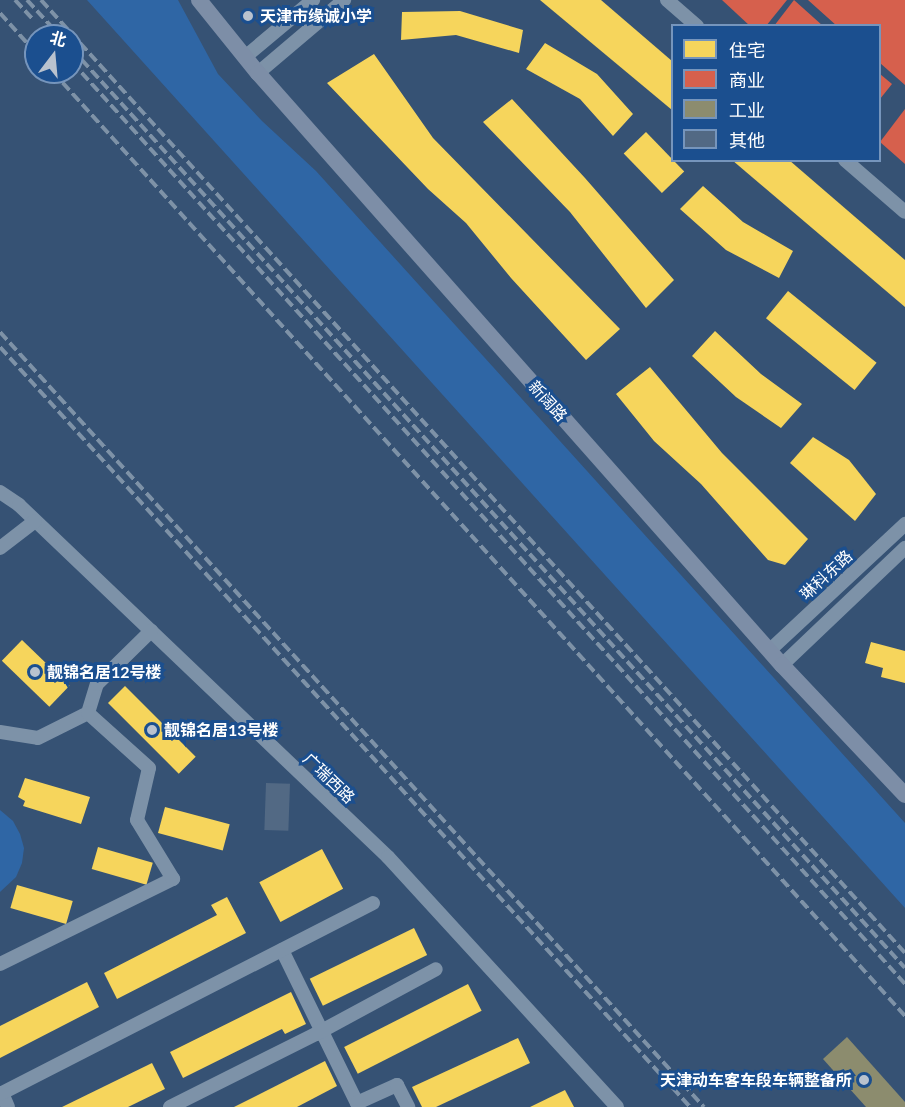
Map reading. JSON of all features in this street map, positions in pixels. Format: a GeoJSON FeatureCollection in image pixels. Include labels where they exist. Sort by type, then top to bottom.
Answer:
{"type":"FeatureCollection","features":[{"type":"Feature","properties":{"kind":"main road","name":"新阔路"},"geometry":{"type":"LineString","coordinates":[[200,0],[258,73],[782,664],[905,795]]}},
{"type":"Feature","properties":{"kind":"street"},"geometry":{"type":"LineString","coordinates":[[244,57],[313,0]]}},
{"type":"Feature","properties":{"kind":"street"},"geometry":{"type":"LineString","coordinates":[[258,73],[344,0]]}},
{"type":"Feature","properties":{"kind":"street"},"geometry":{"type":"LineString","coordinates":[[656,0],[684,24]]}},
{"type":"Feature","properties":{"kind":"street"},"geometry":{"type":"LineString","coordinates":[[667,0],[695,24]]}},
{"type":"Feature","properties":{"kind":"street"},"geometry":{"type":"LineString","coordinates":[[847,162],[905,212]]}},
{"type":"Feature","properties":{"kind":"street"},"geometry":{"type":"LineString","coordinates":[[858,162],[905,202]]}},
{"type":"Feature","properties":{"kind":"street","name":"广瑞西路"},"geometry":{"type":"LineString","coordinates":[[0,492],[35,521],[388,857],[617,1107]]}},
{"type":"Feature","properties":{"kind":"street"},"geometry":{"type":"LineString","coordinates":[[0,548],[35,521]]}},
{"type":"Feature","properties":{"kind":"street","name":"琳科东路"},"geometry":{"type":"LineString","coordinates":[[770,650],[905,524]]}},
{"type":"Feature","properties":{"kind":"street"},"geometry":{"type":"LineString","coordinates":[[782,664],[905,548]]}},
{"type":"Feature","properties":{"kind":"street"},"geometry":{"type":"LineString","coordinates":[[0,732],[38,738],[88,713],[97,684],[151,631]]}},
{"type":"Feature","properties":{"kind":"street"},"geometry":{"type":"LineString","coordinates":[[0,964],[173,879],[137,820],[148,768],[88,713]]}},
{"type":"Feature","properties":{"kind":"street"},"geometry":{"type":"LineString","coordinates":[[8,1107],[1,1094],[373,903]]}},
{"type":"Feature","properties":{"kind":"street"},"geometry":{"type":"LineString","coordinates":[[282,950],[322,1031],[354,1105],[397,1085],[408,1107]]}},
{"type":"Feature","properties":{"kind":"street"},"geometry":{"type":"LineString","coordinates":[[170,1107],[322,1031],[436,969]]}},
{"type":"Feature","properties":{"kind":"shaded area"},"geometry":{"type":"Polygon","coordinates":[[[87,0],[178,0],[218,74],[262,121],[316,171],[905,823],[905,908],[87,0]]]}},
{"type":"Feature","properties":{"kind":"shaded area"},"geometry":{"type":"Polygon","coordinates":[[[0,810],[13,821],[24,848],[22,863],[16,877],[0,892],[0,810]]]}},
{"type":"Feature","properties":{"kind":"building: 住宅"},"geometry":{"type":"Polygon","coordinates":[[[540,0],[601,0],[671,60],[671,109],[540,0]]]}},
{"type":"Feature","properties":{"kind":"building: 住宅"},"geometry":{"type":"Polygon","coordinates":[[[460,11],[523,30],[519,53],[456,35],[401,40],[402,12],[460,11]]]}},
{"type":"Feature","properties":{"kind":"building: 住宅"},"geometry":{"type":"Polygon","coordinates":[[[545,43],[597,74],[633,114],[613,136],[580,99],[526,69],[545,43]]]}},
{"type":"Feature","properties":{"kind":"building: 住宅"},"geometry":{"type":"Polygon","coordinates":[[[374,54],[433,138],[620,329],[586,360],[511,278],[466,223],[428,189],[327,83],[374,54]]]}},
{"type":"Feature","properties":{"kind":"building: 住宅"},"geometry":{"type":"Polygon","coordinates":[[[512,99],[674,280],[646,308],[570,212],[483,122],[512,99]]]}},
{"type":"Feature","properties":{"kind":"building: 住宅"},"geometry":{"type":"Polygon","coordinates":[[[646,132],[671,158],[671,162],[675,162],[684,172],[662,193],[624,154],[646,132]]]}},
{"type":"Feature","properties":{"kind":"building: 住宅"},"geometry":{"type":"Polygon","coordinates":[[[734,162],[791,162],[905,260],[905,307],[734,162]]]}},
{"type":"Feature","properties":{"kind":"building: 住宅"},"geometry":{"type":"Polygon","coordinates":[[[703,186],[743,222],[793,251],[779,278],[726,250],[680,209],[703,186]]]}},
{"type":"Feature","properties":{"kind":"building: 住宅"},"geometry":{"type":"Polygon","coordinates":[[[788,291],[877,363],[855,390],[766,318],[788,291]]]}},
{"type":"Feature","properties":{"kind":"building: 住宅"},"geometry":{"type":"Polygon","coordinates":[[[715,331],[761,374],[802,404],[781,428],[736,397],[692,356],[715,331]]]}},
{"type":"Feature","properties":{"kind":"building: 住宅"},"geometry":{"type":"Polygon","coordinates":[[[650,367],[722,453],[808,539],[785,565],[768,560],[701,484],[654,441],[616,394],[650,367]]]}},
{"type":"Feature","properties":{"kind":"building: 住宅"},"geometry":{"type":"Polygon","coordinates":[[[813,437],[849,460],[876,494],[855,521],[790,463],[813,437]]]}},
{"type":"Feature","properties":{"kind":"building: 住宅","name":"靓锦名居12号楼"},"geometry":{"type":"Polygon","coordinates":[[[22,640],[69,686],[49,707],[2,661],[22,640]]]}},
{"type":"Feature","properties":{"kind":"building: 住宅"},"geometry":{"type":"Polygon","coordinates":[[[871,642],[905,651],[905,683],[881,677],[883,668],[865,663],[871,642]]]}},
{"type":"Feature","properties":{"kind":"building: 住宅","name":"靓锦名居13号楼"},"geometry":{"type":"Polygon","coordinates":[[[125,686],[196,757],[179,774],[108,703],[125,686]]]}},
{"type":"Feature","properties":{"kind":"building: 住宅"},"geometry":{"type":"Polygon","coordinates":[[[25,778],[90,797],[81,824],[23,806],[25,801],[18,797],[25,778]]]}},
{"type":"Feature","properties":{"kind":"building: 住宅"},"geometry":{"type":"Polygon","coordinates":[[[165,807],[230,824],[223,850],[158,833],[165,807]]]}},
{"type":"Feature","properties":{"kind":"building: 住宅"},"geometry":{"type":"Polygon","coordinates":[[[98,847],[153,863],[146,885],[92,869],[98,847]]]}},
{"type":"Feature","properties":{"kind":"building: 住宅"},"geometry":{"type":"Polygon","coordinates":[[[322,849],[343,889],[280,922],[259,882],[322,849]]]}},
{"type":"Feature","properties":{"kind":"building: 住宅"},"geometry":{"type":"Polygon","coordinates":[[[17,885],[73,901],[66,924],[10,908],[17,885]]]}},
{"type":"Feature","properties":{"kind":"building: 住宅"},"geometry":{"type":"Polygon","coordinates":[[[227,897],[246,933],[117,999],[104,973],[217,915],[211,905],[227,897]]]}},
{"type":"Feature","properties":{"kind":"building: 住宅"},"geometry":{"type":"Polygon","coordinates":[[[414,928],[427,955],[323,1006],[310,979],[414,928]]]}},
{"type":"Feature","properties":{"kind":"building: 住宅"},"geometry":{"type":"Polygon","coordinates":[[[87,982],[99,1007],[0,1058],[0,1026],[87,982]]]}},
{"type":"Feature","properties":{"kind":"building: 住宅"},"geometry":{"type":"Polygon","coordinates":[[[468,984],[482,1011],[358,1074],[344,1047],[468,984]]]}},
{"type":"Feature","properties":{"kind":"building: 住宅"},"geometry":{"type":"Polygon","coordinates":[[[291,992],[306,1024],[285,1034],[282,1029],[183,1078],[170,1052],[291,992]]]}},
{"type":"Feature","properties":{"kind":"building: 住宅"},"geometry":{"type":"Polygon","coordinates":[[[518,1038],[530,1063],[436,1107],[422,1107],[412,1087],[518,1038]]]}},
{"type":"Feature","properties":{"kind":"building: 住宅"},"geometry":{"type":"Polygon","coordinates":[[[325,1061],[337,1086],[297,1107],[234,1107],[325,1061]]]}},
{"type":"Feature","properties":{"kind":"building: 住宅"},"geometry":{"type":"Polygon","coordinates":[[[152,1063],[165,1089],[128,1107],[62,1107],[152,1063]]]}},
{"type":"Feature","properties":{"kind":"building: 住宅"},"geometry":{"type":"Polygon","coordinates":[[[565,1090],[574,1107],[530,1107],[565,1090]]]}},
{"type":"Feature","properties":{"kind":"building: 商业"},"geometry":{"type":"Polygon","coordinates":[[[722,0],[787,0],[768,24],[748,24],[722,0]]]}},
{"type":"Feature","properties":{"kind":"building: 商业"},"geometry":{"type":"Polygon","coordinates":[[[794,0],[821,24],[776,24],[794,0]]]}},
{"type":"Feature","properties":{"kind":"building: 商业"},"geometry":{"type":"Polygon","coordinates":[[[808,0],[905,0],[905,85],[881,64],[881,24],[835,24],[808,0]]]}},
{"type":"Feature","properties":{"kind":"building: 商业"},"geometry":{"type":"Polygon","coordinates":[[[881,75],[892,84],[881,98],[881,75]]]}},
{"type":"Feature","properties":{"kind":"building: 商业"},"geometry":{"type":"Polygon","coordinates":[[[905,109],[905,164],[881,141],[905,109]]]}},
{"type":"Feature","properties":{"kind":"building: 工业","name":"天津动车客车段车辆整备所"},"geometry":{"type":"Polygon","coordinates":[[[847,1037],[905,1102],[905,1107],[866,1107],[823,1059],[847,1037]]]}},
{"type":"Feature","properties":{"kind":"building: 其他"},"geometry":{"type":"Polygon","coordinates":[[[266,783],[290,784],[288,831],[264,830],[266,783]]]}},
{"type":"Feature","properties":{"kind":"railway"},"geometry":{"type":"LineString","coordinates":[[15,0],[32,18]]}},
{"type":"Feature","properties":{"kind":"railway"},"geometry":{"type":"LineString","coordinates":[[27,0],[49,24]]}},
{"type":"Feature","properties":{"kind":"railway"},"geometry":{"type":"LineString","coordinates":[[41,0],[905,953]]}},
{"type":"Feature","properties":{"kind":"railway"},"geometry":{"type":"LineString","coordinates":[[0,13],[24,40]]}},
{"type":"Feature","properties":{"kind":"railway"},"geometry":{"type":"LineString","coordinates":[[84,62],[905,968]]}},
{"type":"Feature","properties":{"kind":"railway"},"geometry":{"type":"LineString","coordinates":[[84,75],[905,984]]}},
{"type":"Feature","properties":{"kind":"railway"},"geometry":{"type":"LineString","coordinates":[[64,84],[905,1016]]}},
{"type":"Feature","properties":{"kind":"railway"},"geometry":{"type":"LineString","coordinates":[[0,332],[704,1107]]}},
{"type":"Feature","properties":{"kind":"railway"},"geometry":{"type":"LineString","coordinates":[[0,347],[690,1107]]}},
{"type":"Feature","properties":{"kind":"place","name":"天津市缘诚小学"},"geometry":{"type":"Point","coordinates":[248,16]}},
{"type":"Feature","properties":{"kind":"place","name":"靓锦名居12号楼"},"geometry":{"type":"Point","coordinates":[35,672]}},
{"type":"Feature","properties":{"kind":"place","name":"靓锦名居13号楼"},"geometry":{"type":"Point","coordinates":[152,730]}},
{"type":"Feature","properties":{"kind":"place","name":"天津动车客车段车辆整备所"},"geometry":{"type":"Point","coordinates":[864,1080]}}]}
